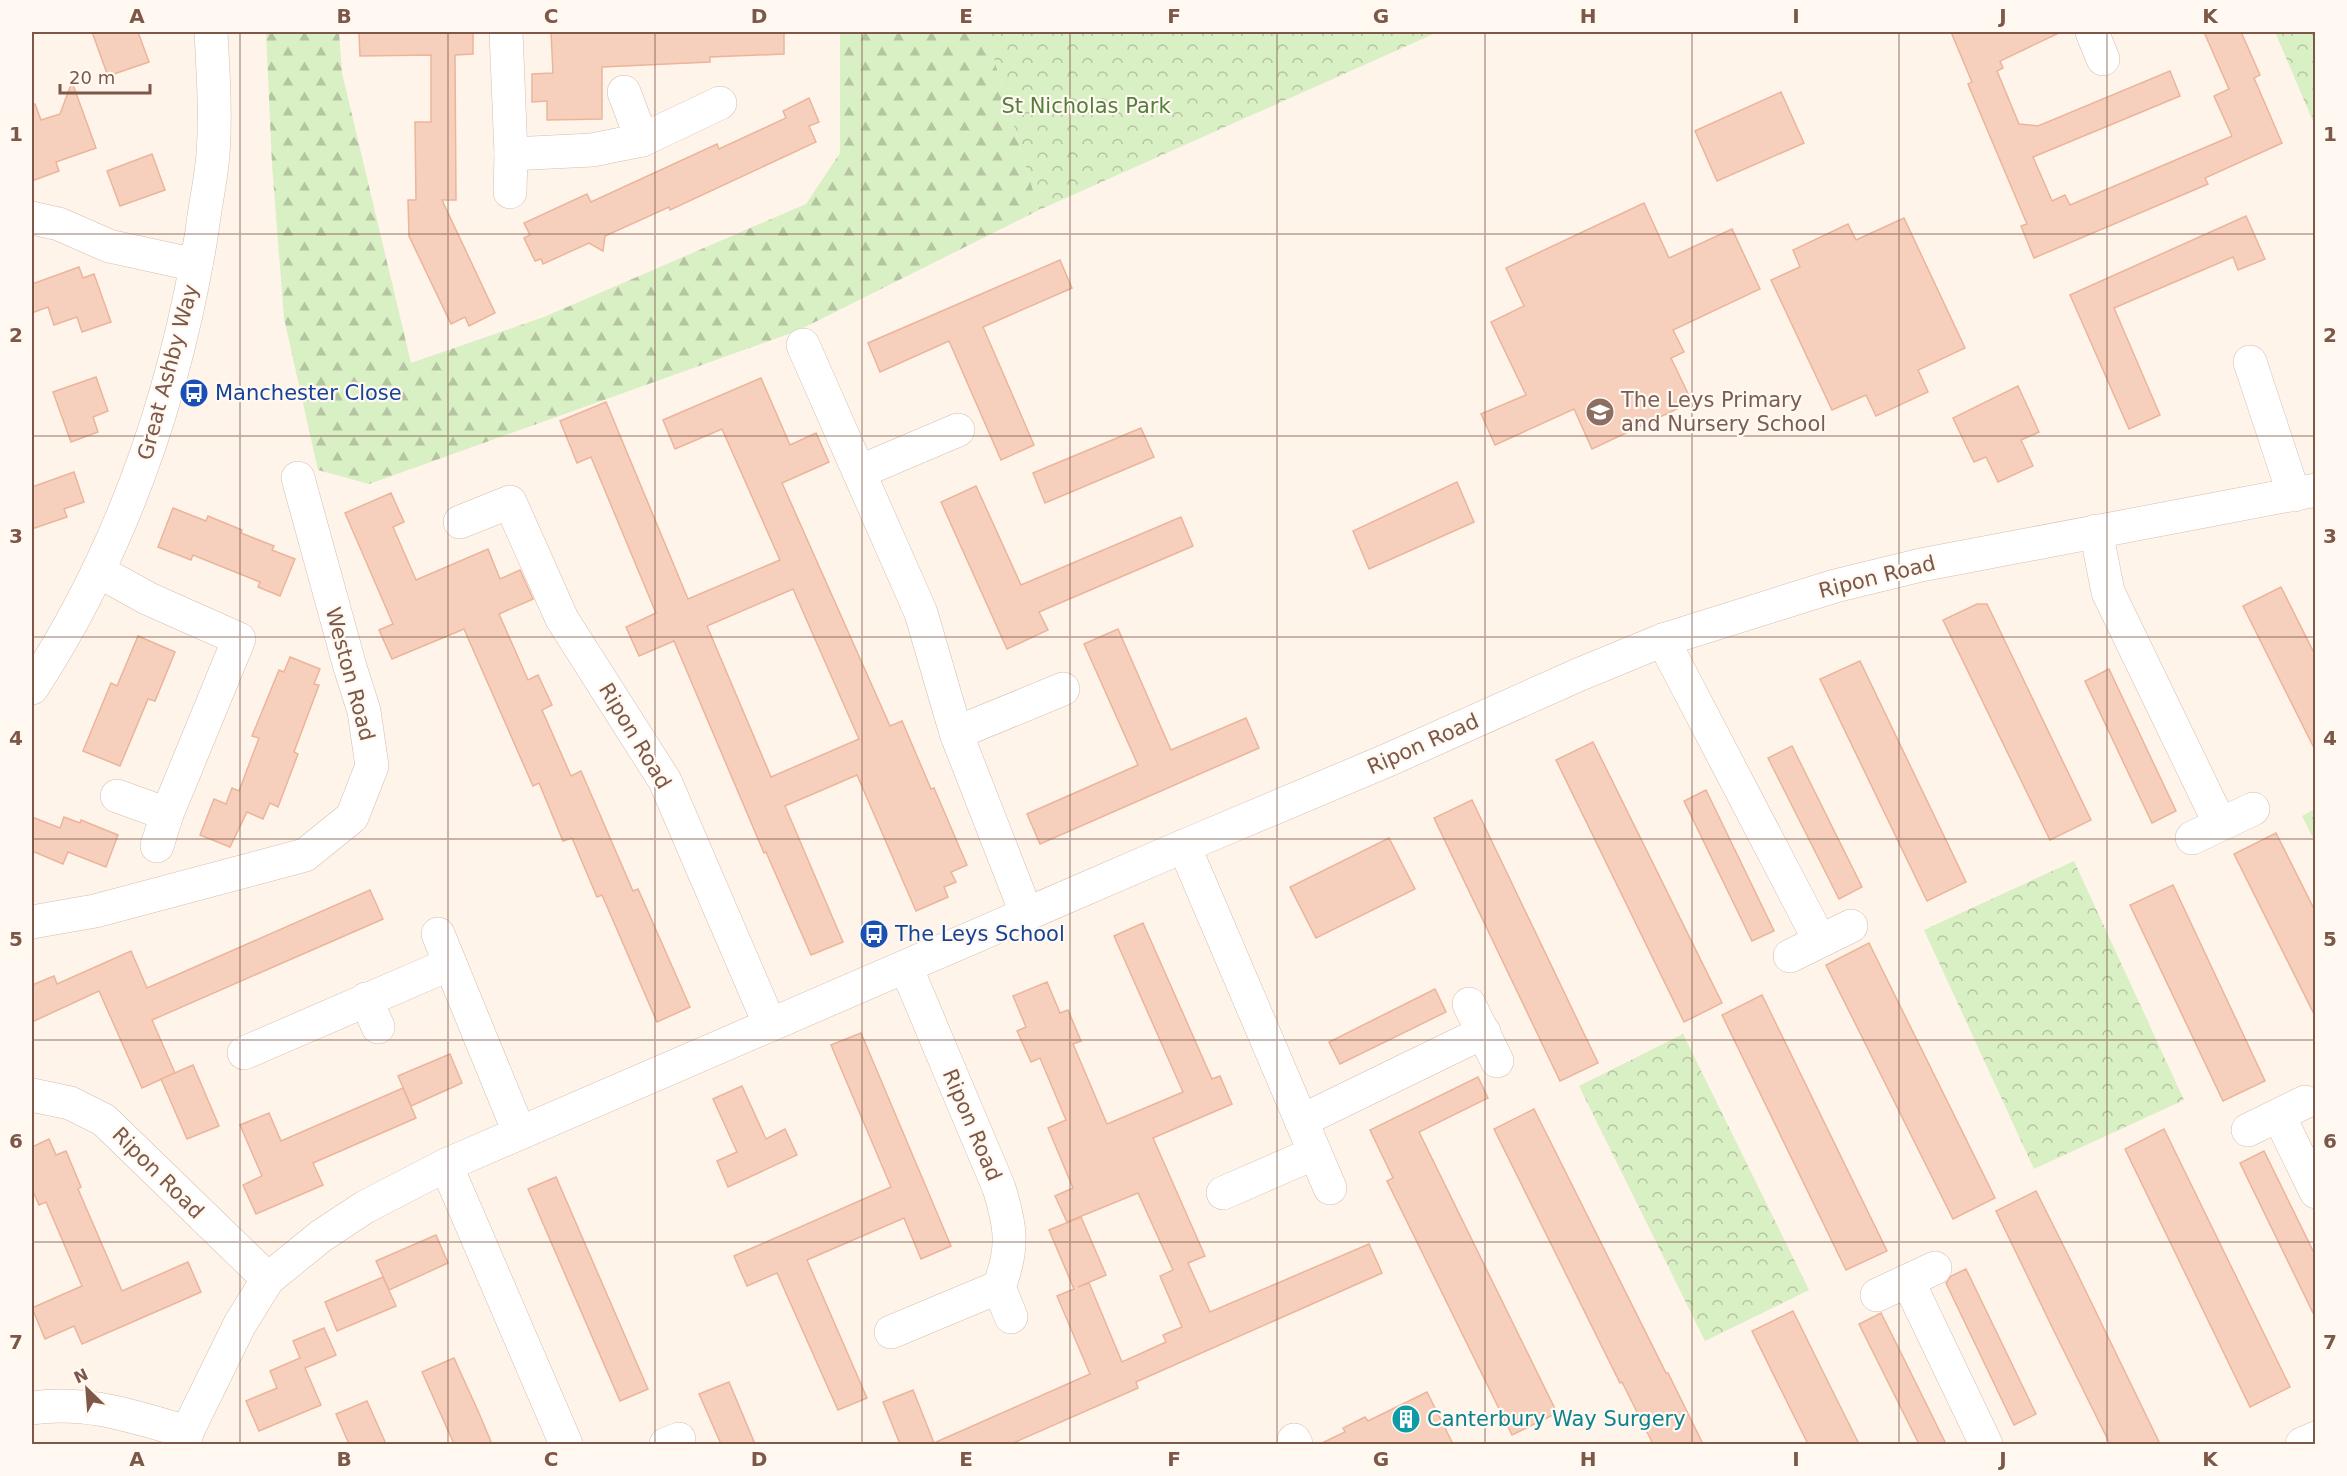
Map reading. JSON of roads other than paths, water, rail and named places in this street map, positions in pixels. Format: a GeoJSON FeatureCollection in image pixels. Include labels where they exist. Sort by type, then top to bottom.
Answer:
{"type":"FeatureCollection","features":[{"type":"Feature","properties":{"kind":"street","name":"Great Ashby Way"},"geometry":{"type":"LineString","coordinates":[[32,688],[62,641],[98,571],[121,521],[155,433],[184,325],[213,155],[211,32]]}},
{"type":"Feature","properties":{"kind":"street"},"geometry":{"type":"LineString","coordinates":[[506,32],[511,154],[510,192]]}},
{"type":"Feature","properties":{"kind":"street"},"geometry":{"type":"LineString","coordinates":[[624,92],[642,140]]}},
{"type":"Feature","properties":{"kind":"street"},"geometry":{"type":"LineString","coordinates":[[511,154],[592,150],[642,140],[720,103]]}},
{"type":"Feature","properties":{"kind":"street"},"geometry":{"type":"LineString","coordinates":[[32,218],[59,224],[109,246],[196,265]]}},
{"type":"Feature","properties":{"kind":"street"},"geometry":{"type":"LineString","coordinates":[[803,345],[921,612],[956,733],[1027,915]]}},
{"type":"Feature","properties":{"kind":"street","name":"Ripon Road"},"geometry":{"type":"LineString","coordinates":[[32,1408],[47,1405],[105,1408],[186,1438],[240,1324],[268,1279],[321,1236],[365,1207],[446,1165],[519,1132],[1315,792],[1663,640],[1835,586],[1932,562],[2305,493],[2250,362]]}},
{"type":"Feature","properties":{"kind":"street"},"geometry":{"type":"LineString","coordinates":[[859,472],[958,430]]}},
{"type":"Feature","properties":{"kind":"street","name":"Weston Road"},"geometry":{"type":"LineString","coordinates":[[32,922],[95,911],[305,855],[352,817],[372,766],[364,711],[298,478]]}},
{"type":"Feature","properties":{"kind":"street","name":"Ripon Road"},"geometry":{"type":"LineString","coordinates":[[460,522],[510,502],[562,619],[665,781],[770,1024]]}},
{"type":"Feature","properties":{"kind":"street"},"geometry":{"type":"LineString","coordinates":[[2096,531],[2108,592],[2206,831],[2253,809]]}},
{"type":"Feature","properties":{"kind":"street"},"geometry":{"type":"LineString","coordinates":[[98,571],[149,599],[239,639],[167,814],[157,846]]}},
{"type":"Feature","properties":{"kind":"street"},"geometry":{"type":"LineString","coordinates":[[1663,640],[1820,941]]}},
{"type":"Feature","properties":{"kind":"street"},"geometry":{"type":"LineString","coordinates":[[956,733],[1063,689]]}},
{"type":"Feature","properties":{"kind":"street"},"geometry":{"type":"LineString","coordinates":[[117,796],[167,814]]}},
{"type":"Feature","properties":{"kind":"street"},"geometry":{"type":"LineString","coordinates":[[1184,846],[1330,1188]]}},
{"type":"Feature","properties":{"kind":"street"},"geometry":{"type":"LineString","coordinates":[[1790,956],[1851,926]]}},
{"type":"Feature","properties":{"kind":"street"},"geometry":{"type":"LineString","coordinates":[[438,934],[519,1132]]}},
{"type":"Feature","properties":{"kind":"street"},"geometry":{"type":"LineString","coordinates":[[244,1053],[372,1013],[450,964]]}},
{"type":"Feature","properties":{"kind":"street","name":"Ripon Road"},"geometry":{"type":"LineString","coordinates":[[906,967],[999,1188],[1009,1223],[1006,1269],[999,1287]]}},
{"type":"Feature","properties":{"kind":"street"},"geometry":{"type":"LineString","coordinates":[[1301,1121],[1491,1047],[1469,1004]]}},
{"type":"Feature","properties":{"kind":"street","name":"Ripon Road"},"geometry":{"type":"LineString","coordinates":[[32,1095],[70,1103],[104,1119],[268,1279]]}},
{"type":"Feature","properties":{"kind":"street"},"geometry":{"type":"LineString","coordinates":[[2247,1130],[2292,1109],[2316,1192]]}},
{"type":"Feature","properties":{"kind":"street"},"geometry":{"type":"LineString","coordinates":[[1223,1193],[1315,1153]]}},
{"type":"Feature","properties":{"kind":"street"},"geometry":{"type":"LineString","coordinates":[[446,1165],[566,1444]]}},
{"type":"Feature","properties":{"kind":"street"},"geometry":{"type":"LineString","coordinates":[[1877,1295],[1921,1274],[1986,1444]]}},
{"type":"Feature","properties":{"kind":"street"},"geometry":{"type":"LineString","coordinates":[[891,1332],[999,1287],[1011,1317]]}},
{"type":"Feature","properties":{"kind":"street"},"geometry":{"type":"LineString","coordinates":[[2302,1444],[2316,1438]]}},
{"type":"Feature","properties":{"kind":"place","name":"Manchester Close"},"geometry":{"type":"Point","coordinates":[194,393]}},
{"type":"Feature","properties":{"kind":"place","name":"The Leys Primary and Nursery School"},"geometry":{"type":"Point","coordinates":[1600,412]}},
{"type":"Feature","properties":{"kind":"place","name":"The Leys School"},"geometry":{"type":"Point","coordinates":[874,934]}},
{"type":"Feature","properties":{"kind":"place","name":"Canterbury Way Surgery"},"geometry":{"type":"Point","coordinates":[1406,1419]}},
{"type":"Feature","properties":{"kind":"park label","name":"St Nicholas Park"},"geometry":{"type":"Point","coordinates":[1086,106]}}]}
